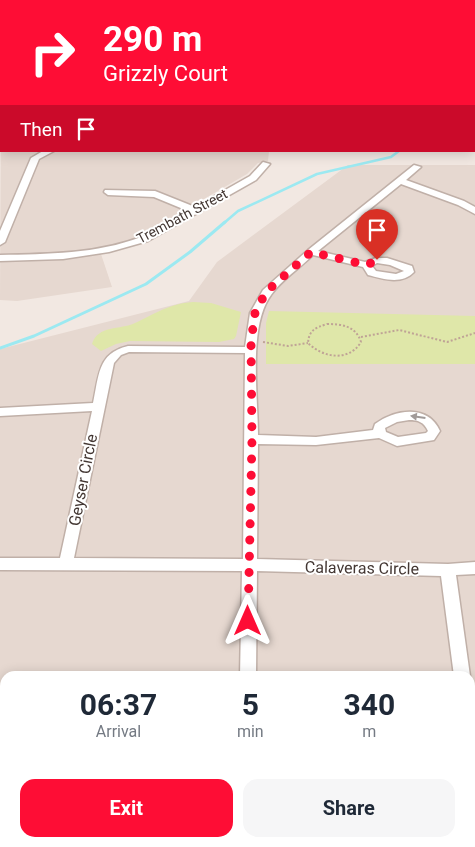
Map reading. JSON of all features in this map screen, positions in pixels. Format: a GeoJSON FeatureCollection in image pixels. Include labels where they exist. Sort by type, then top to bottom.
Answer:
{"type":"FeatureCollection","features":[{"type":"Feature","properties":{"kind":"street"},"geometry":{"type":"LineString","coordinates":[[0,242],[35,158],[48,152]]}},
{"type":"Feature","properties":{"kind":"street","name":"Trembath Street"},"geometry":{"type":"LineString","coordinates":[[0,258],[63,256],[109,249],[145,239],[253,178],[266,164]]}},
{"type":"Feature","properties":{"kind":"street"},"geometry":{"type":"LineString","coordinates":[[248,671],[252,439],[251,346],[255,313],[266,292],[311,252],[417,167]]}},
{"type":"Feature","properties":{"kind":"street"},"geometry":{"type":"LineString","coordinates":[[399,181],[461,203],[475,211]]}},
{"type":"Feature","properties":{"kind":"street"},"geometry":{"type":"LineString","coordinates":[[108,192],[155,194],[196,211]]}},
{"type":"Feature","properties":{"kind":"street"},"geometry":{"type":"LineString","coordinates":[[461,203],[475,198]]}},
{"type":"Feature","properties":{"kind":"street"},"geometry":{"type":"LineString","coordinates":[[311,252],[367,265]]}},
{"type":"Feature","properties":{"kind":"street","name":"Geyser Circle"},"geometry":{"type":"LineString","coordinates":[[66,564],[97,407],[108,362],[122,351],[128,349],[251,346]]}},
{"type":"Feature","properties":{"kind":"street"},"geometry":{"type":"LineString","coordinates":[[0,412],[97,407]]}},
{"type":"Feature","properties":{"kind":"street"},"geometry":{"type":"LineString","coordinates":[[252,439],[316,441],[355,439],[380,434]]}},
{"type":"Feature","properties":{"kind":"street"},"geometry":{"type":"LineString","coordinates":[[0,564],[249,566]]}},
{"type":"Feature","properties":{"kind":"street","name":"Calaveras Circle"},"geometry":{"type":"LineString","coordinates":[[249,566],[448,570],[475,568]]}},
{"type":"Feature","properties":{"kind":"street"},"geometry":{"type":"LineString","coordinates":[[448,570],[461,671]]}},
{"type":"Feature","properties":{"kind":"path"},"geometry":{"type":"LineString","coordinates":[[327,324],[344,325],[357,332],[360,337],[359,348],[346,355],[337,356],[319,353],[308,343],[307,338],[313,329],[327,324]]}},
{"type":"Feature","properties":{"kind":"path"},"geometry":{"type":"LineString","coordinates":[[360,337],[400,330],[448,342],[475,333]]}},
{"type":"Feature","properties":{"kind":"path"},"geometry":{"type":"LineString","coordinates":[[251,346],[273,343],[288,346],[308,343]]}},
{"type":"Feature","properties":{"kind":"shaded area"},"geometry":{"type":"Polygon","coordinates":[[[1,152],[269,152],[268,161],[258,163],[247,174],[135,239],[99,248],[112,287],[17,301],[0,300],[1,152]]]}},
{"type":"Feature","properties":{"kind":"shaded area"},"geometry":{"type":"Polygon","coordinates":[[[348,165],[475,165],[475,671],[0,671],[0,349],[189,301],[217,262],[348,165]]]}},
{"type":"Feature","properties":{"kind":"green space"},"geometry":{"type":"Polygon","coordinates":[[[193,302],[211,303],[241,312],[234,339],[219,342],[130,341],[116,344],[101,351],[92,344],[95,338],[104,331],[135,323],[169,307],[193,302]]]}},
{"type":"Feature","properties":{"kind":"green space"},"geometry":{"type":"Polygon","coordinates":[[[269,311],[475,316],[475,364],[266,364],[266,323],[269,311]]]}},
{"type":"Feature","properties":{"kind":"waterway"},"geometry":{"type":"LineString","coordinates":[[224,223],[238,211],[317,174],[391,157],[398,152]]}},
{"type":"Feature","properties":{"kind":"waterway"},"geometry":{"type":"LineString","coordinates":[[0,348],[34,336],[146,284],[190,252],[225,222]]}},
{"type":"Feature","properties":{"kind":"route"},"geometry":{"type":"LineString","coordinates":[[248,621],[252,439],[251,342],[255,313],[266,292],[311,252],[367,265],[377,260]]}}]}
